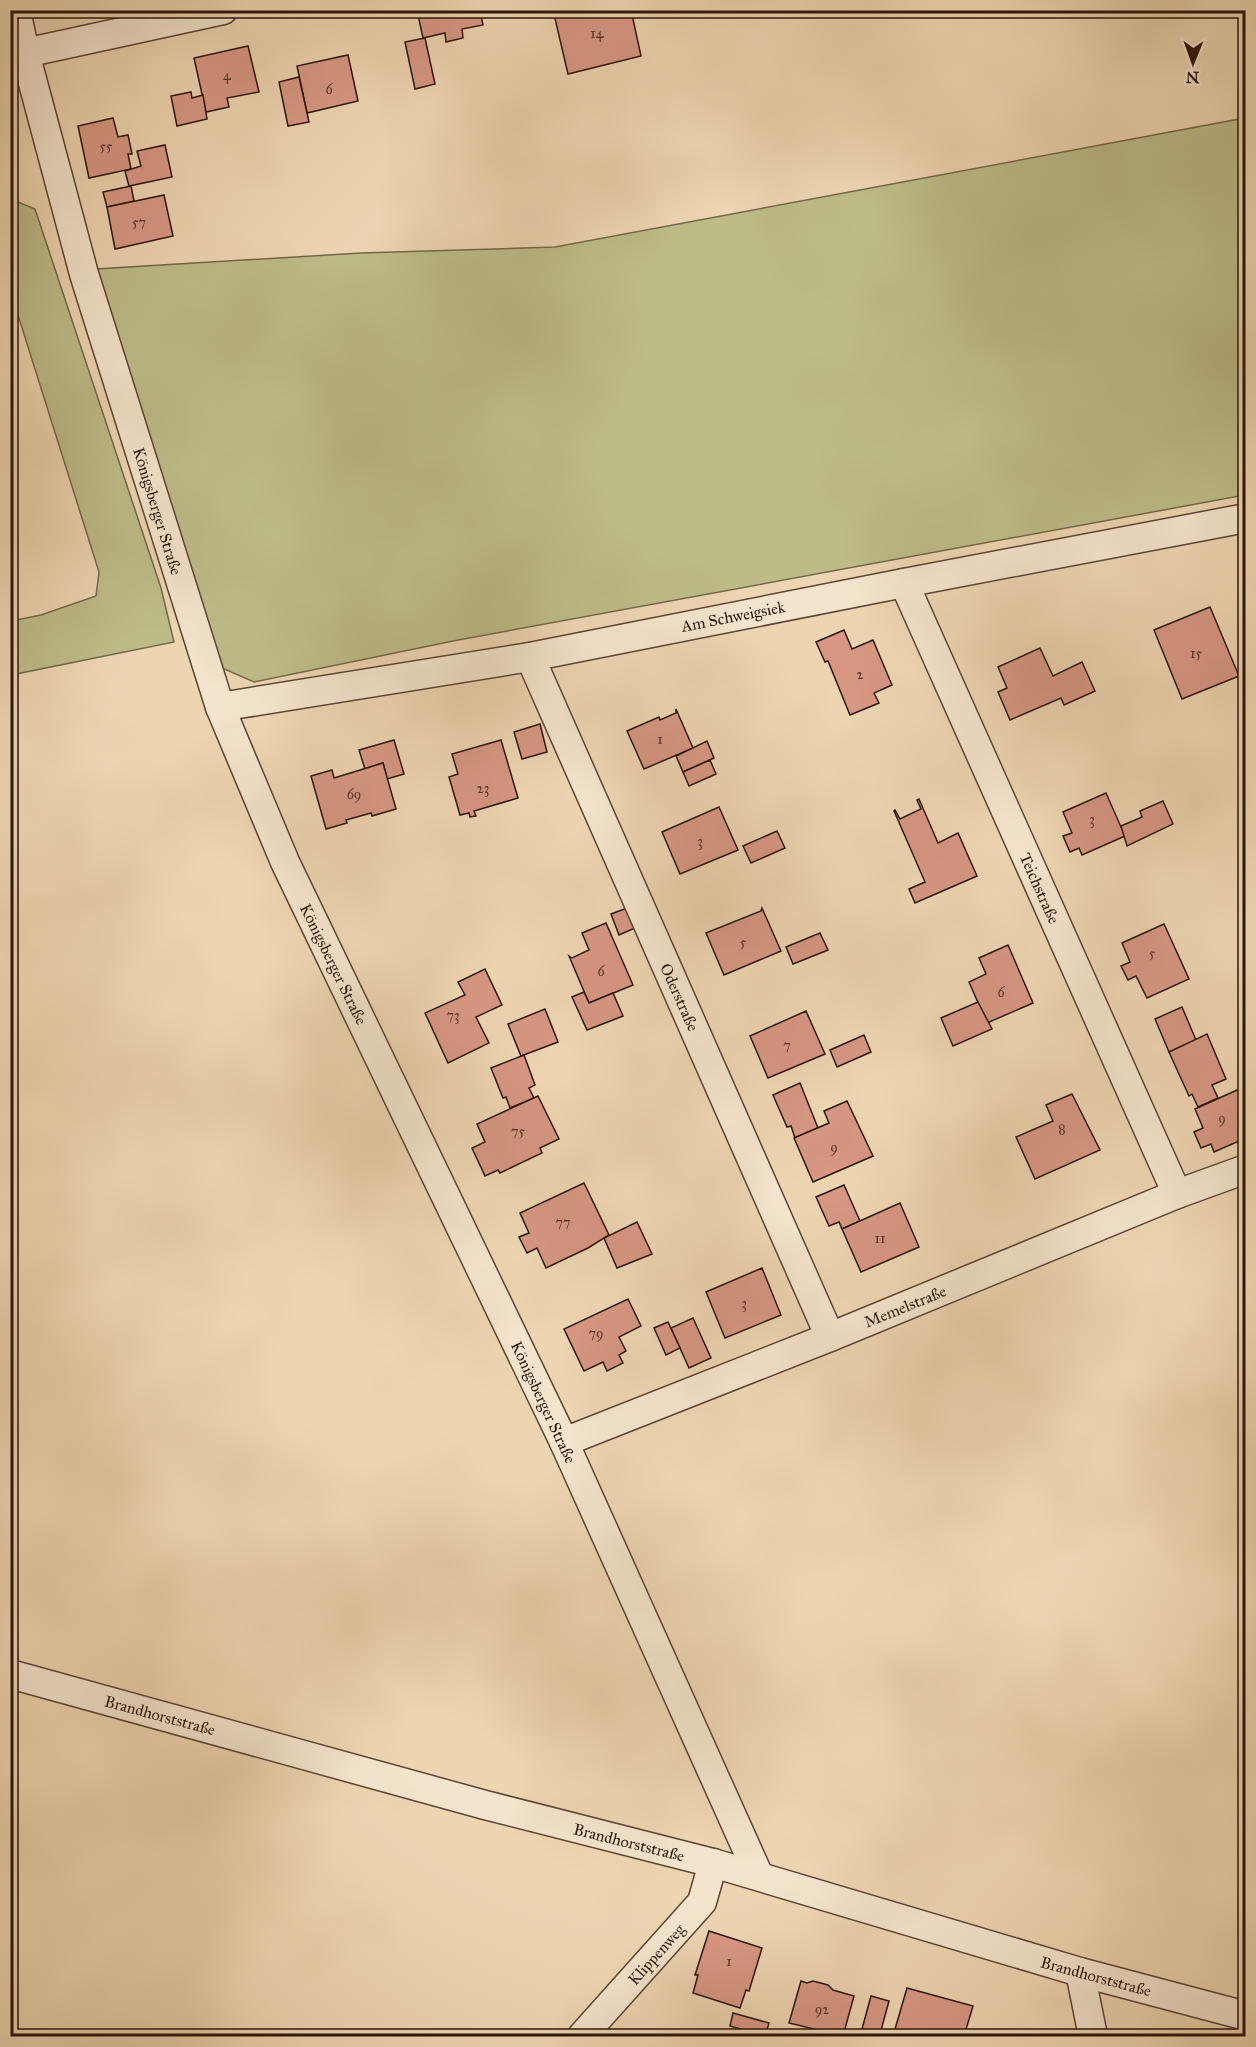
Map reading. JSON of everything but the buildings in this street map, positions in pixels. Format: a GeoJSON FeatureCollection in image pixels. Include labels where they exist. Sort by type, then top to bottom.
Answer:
{"type":"FeatureCollection","features":[{"type":"Feature","properties":{"kind":"street","name":"Königsberger Straße"},"geometry":{"type":"LineString","coordinates":[[16,10],[25,53],[84,274],[220,706],[285,862],[564,1442],[759,1876]]}},
{"type":"Feature","properties":{"kind":"street"},"geometry":{"type":"LineString","coordinates":[[25,53],[223,10]]}},
{"type":"Feature","properties":{"kind":"street","name":"Am Schweigsiek"},"geometry":{"type":"LineString","coordinates":[[220,706],[530,657],[1245,518]]}},
{"type":"Feature","properties":{"kind":"street","name":"Teichstraße"},"geometry":{"type":"LineString","coordinates":[[904,583],[1177,1194]]}},
{"type":"Feature","properties":{"kind":"street","name":"Oderstraße"},"geometry":{"type":"LineString","coordinates":[[530,657],[830,1337]]}},
{"type":"Feature","properties":{"kind":"street","name":"Memelstraße"},"geometry":{"type":"LineString","coordinates":[[564,1442],[830,1337],[1177,1194],[1245,1169]]}},
{"type":"Feature","properties":{"kind":"street","name":"Brandhorststraße"},"geometry":{"type":"LineString","coordinates":[[10,1674],[485,1805],[713,1863],[1080,1972],[1245,2016]]}},
{"type":"Feature","properties":{"kind":"street","name":"Klippenweg"},"geometry":{"type":"LineString","coordinates":[[582,2037],[702,1902],[713,1863]]}},
{"type":"Feature","properties":{"kind":"street"},"geometry":{"type":"LineString","coordinates":[[1080,1972],[1093,2037]]}},
{"type":"Feature","properties":{"kind":"shaded area"},"geometry":{"type":"Polygon","coordinates":[[[1245,118],[1245,495],[453,641],[254,682],[222,668],[96,269],[361,253],[555,247],[1245,118]]]}},
{"type":"Feature","properties":{"kind":"shaded area"},"geometry":{"type":"Polygon","coordinates":[[[18,202],[35,209],[161,588],[174,642],[11,675],[11,621],[41,615],[96,596],[99,572],[11,293],[11,248],[18,202]]]}}]}
